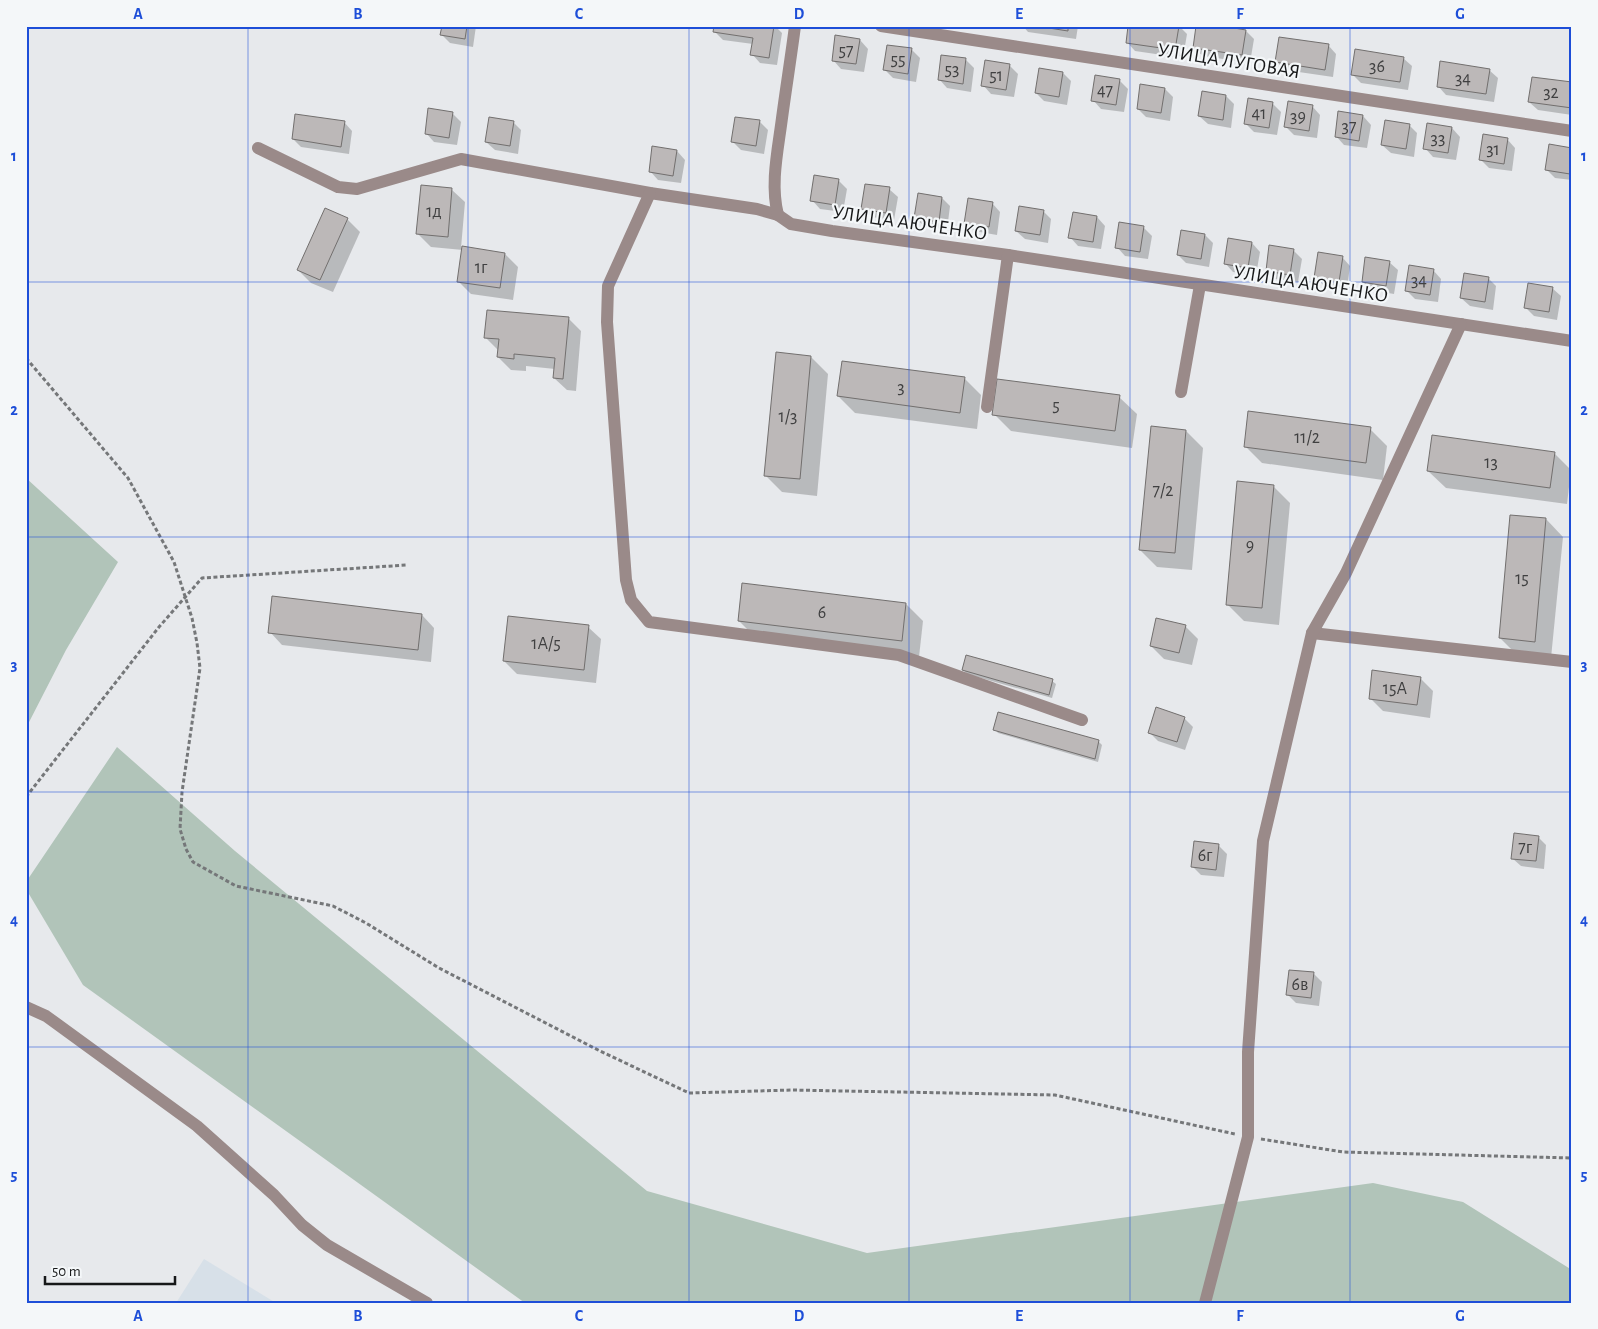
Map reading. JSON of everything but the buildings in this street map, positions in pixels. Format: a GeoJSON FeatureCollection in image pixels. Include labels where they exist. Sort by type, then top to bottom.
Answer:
{"type":"FeatureCollection","features":[{"type":"Feature","properties":{"kind":"street"},"geometry":{"type":"LineString","coordinates":[[778,214],[775,201],[778,144],[795,26]]}},
{"type":"Feature","properties":{"kind":"street","name":"УЛИЦА ЛУГОВАЯ"},"geometry":{"type":"LineString","coordinates":[[880,26],[1572,131]]}},
{"type":"Feature","properties":{"kind":"street","name":"УЛИЦА АЮЧЕНКО"},"geometry":{"type":"LineString","coordinates":[[258,148],[338,187],[357,189],[461,159],[778,214],[791,224],[1572,341]]}},
{"type":"Feature","properties":{"kind":"street"},"geometry":{"type":"LineString","coordinates":[[650,193],[608,286],[607,322],[626,580],[631,600],[650,622],[899,655],[1082,720]]}},
{"type":"Feature","properties":{"kind":"street"},"geometry":{"type":"LineString","coordinates":[[987,407],[1008,255]]}},
{"type":"Feature","properties":{"kind":"street"},"geometry":{"type":"LineString","coordinates":[[1181,392],[1200,285]]}},
{"type":"Feature","properties":{"kind":"street"},"geometry":{"type":"LineString","coordinates":[[1205,1303],[1248,1137],[1248,1052],[1263,841],[1312,633],[1346,573],[1461,324]]}},
{"type":"Feature","properties":{"kind":"street"},"geometry":{"type":"LineString","coordinates":[[1312,633],[1572,662]]}},
{"type":"Feature","properties":{"kind":"street"},"geometry":{"type":"LineString","coordinates":[[26,1007],[46,1016],[197,1126],[274,1195],[302,1225],[326,1245],[427,1303]]}},
{"type":"Feature","properties":{"kind":"path"},"geometry":{"type":"LineString","coordinates":[[26,358],[128,478],[174,562],[197,643],[200,668],[182,792],[180,830],[193,862],[236,886],[333,906],[366,923],[439,968],[689,1093],[792,1090],[1055,1095],[1248,1137],[1343,1152],[1572,1158]]}},
{"type":"Feature","properties":{"kind":"path"},"geometry":{"type":"LineString","coordinates":[[26,796],[159,627],[202,578],[407,565]]}},
{"type":"Feature","properties":{"kind":"shaded area"},"geometry":{"type":"Polygon","coordinates":[[[204,1259],[276,1303],[176,1303],[204,1259]]]}},
{"type":"Feature","properties":{"kind":"green space"},"geometry":{"type":"Polygon","coordinates":[[[26,478],[118,562],[66,650],[26,728],[26,478]]]}},
{"type":"Feature","properties":{"kind":"green space"},"geometry":{"type":"Polygon","coordinates":[[[117,747],[235,851],[647,1191],[867,1253],[1373,1183],[1463,1202],[1572,1270],[1572,1303],[525,1303],[83,985],[26,889],[26,882],[117,747]]]}}]}
